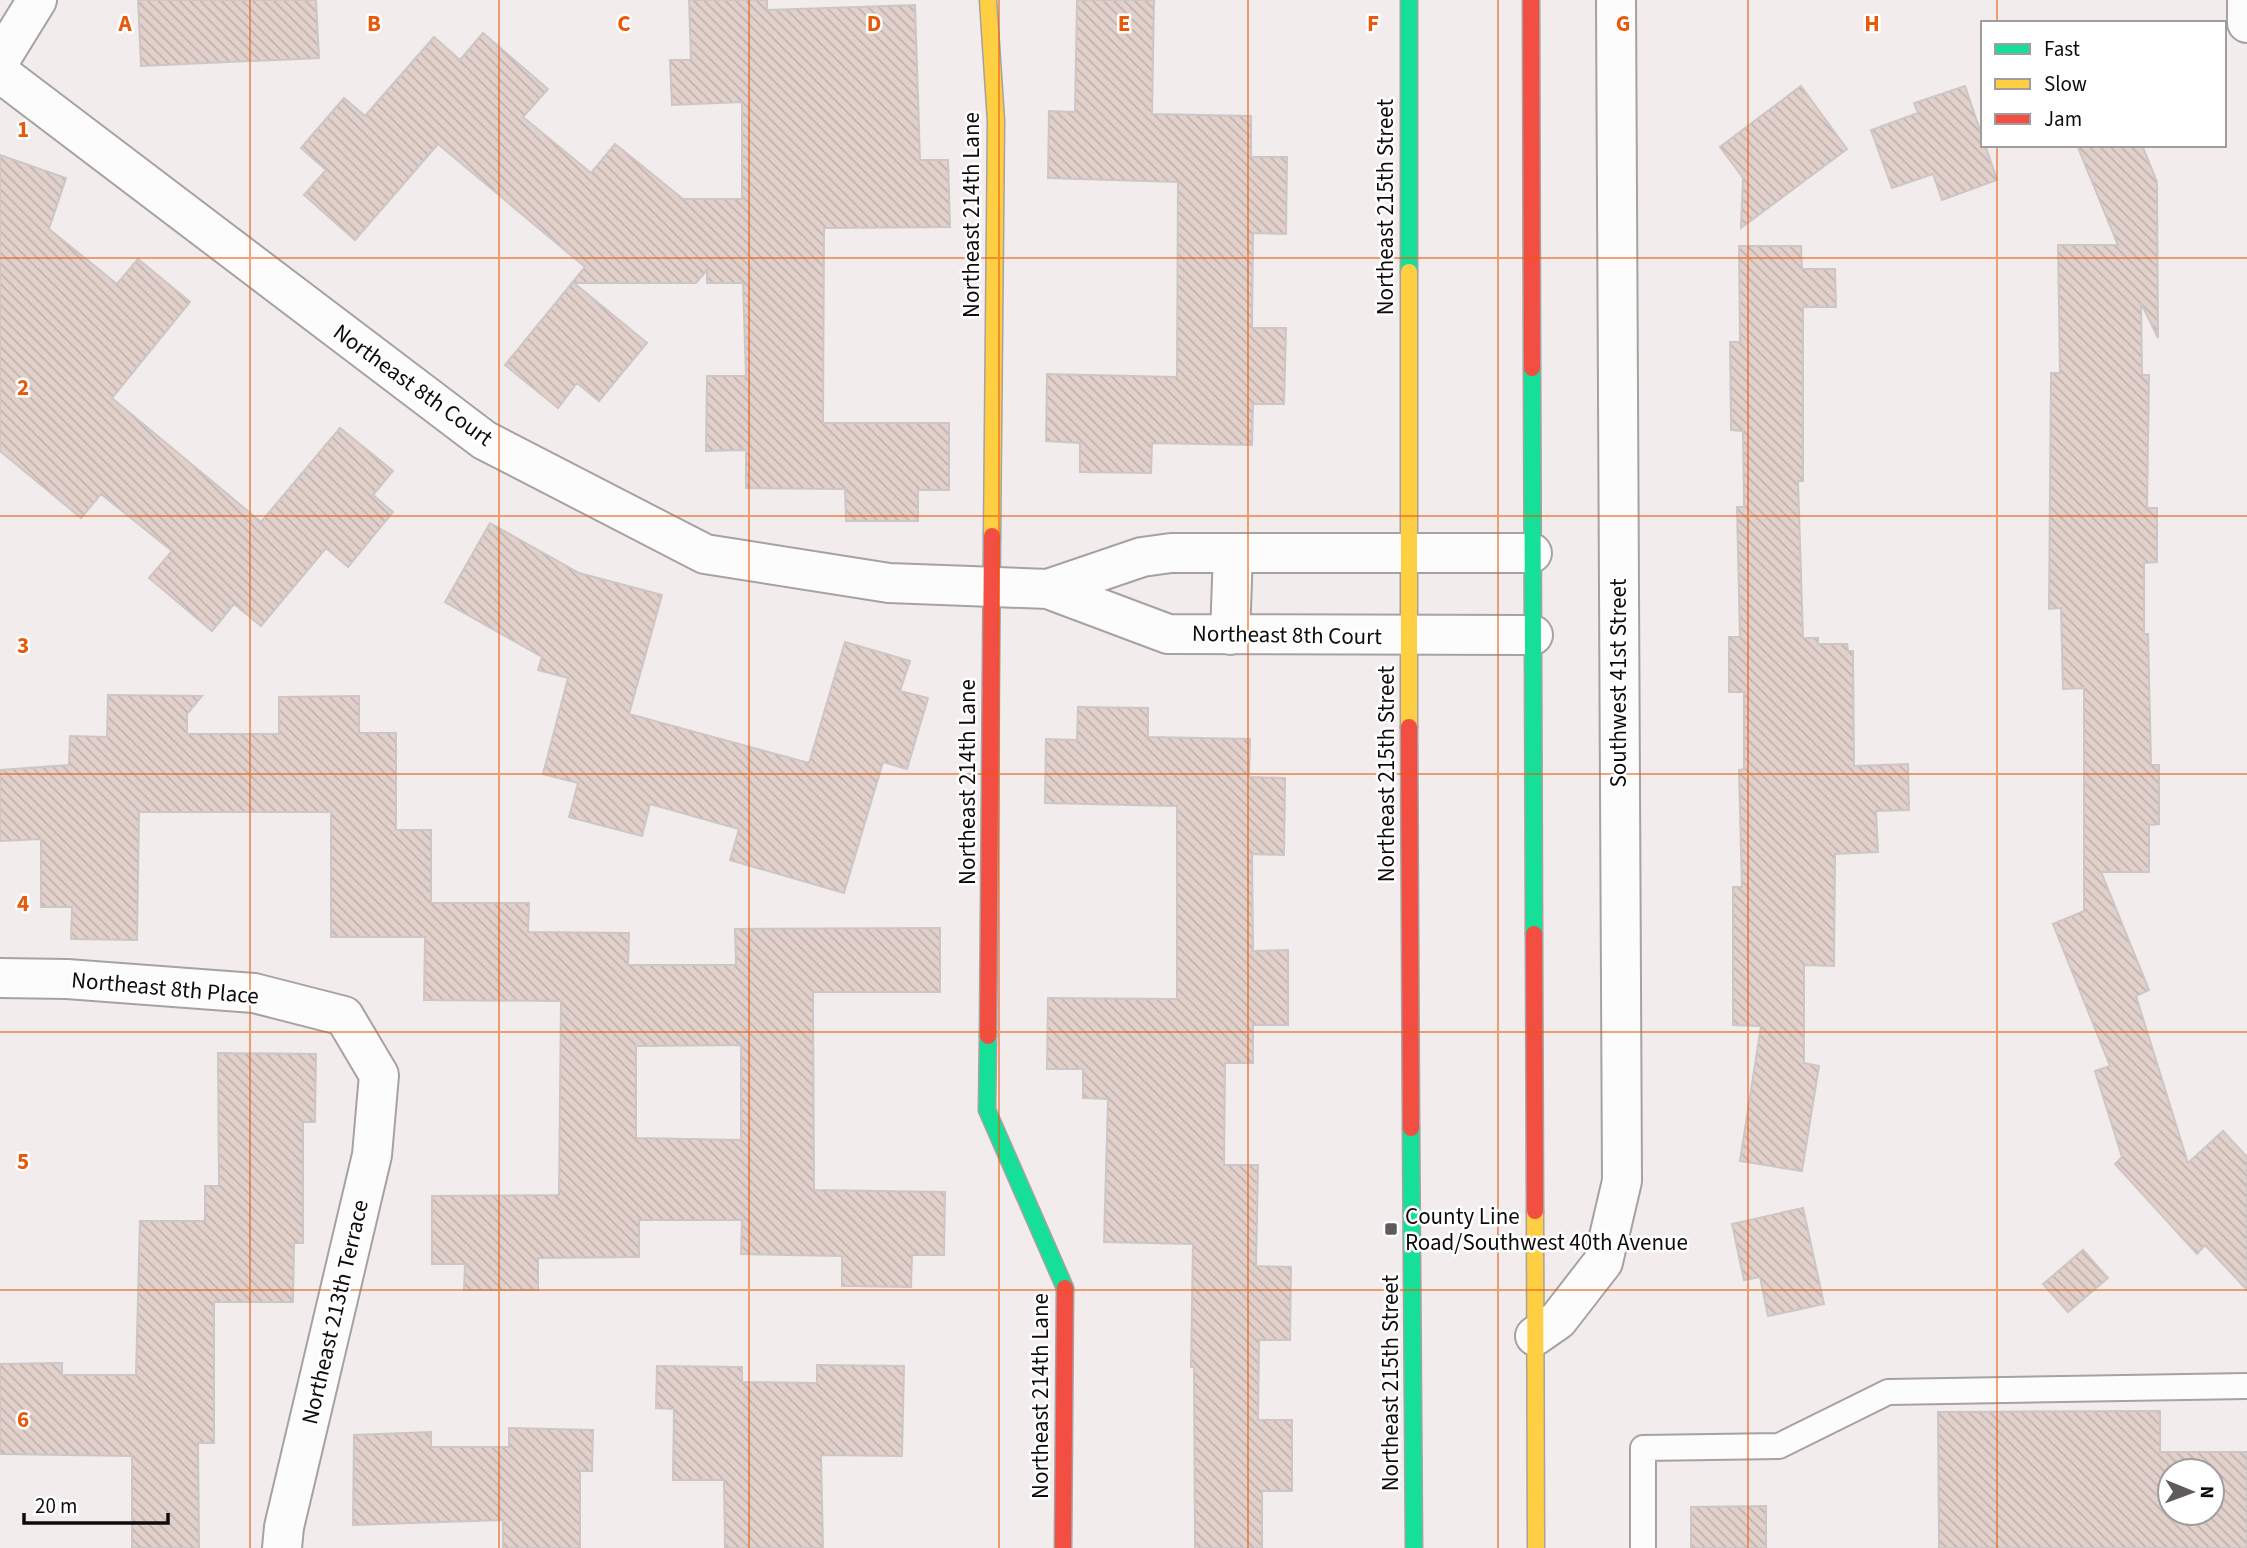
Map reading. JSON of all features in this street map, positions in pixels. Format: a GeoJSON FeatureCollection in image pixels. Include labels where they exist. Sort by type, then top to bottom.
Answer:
{"type":"FeatureCollection","features":[{"type":"Feature","properties":{"kind":"street"},"geometry":{"type":"LineString","coordinates":[[0,60],[37,0]]}},
{"type":"Feature","properties":{"kind":"street","name":"Northeast 214th Lane"},"geometry":{"type":"LineString","coordinates":[[988,0],[996,121],[987,1110],[1067,1293],[1063,1548]]}},
{"type":"Feature","properties":{"kind":"street","name":"Northeast 215th Street"},"geometry":{"type":"LineString","coordinates":[[1409,0],[1408,636],[1414,1548]]}},
{"type":"Feature","properties":{"kind":"street"},"geometry":{"type":"LineString","coordinates":[[1531,0],[1536,1548]]}},
{"type":"Feature","properties":{"kind":"street","name":"Southwest 41st Street"},"geometry":{"type":"LineString","coordinates":[[1535,1336],[1558,1320],[1603,1262],[1622,1181],[1616,0]]}},
{"type":"Feature","properties":{"kind":"street"},"geometry":{"type":"LineString","coordinates":[[2247,0],[2247,23]]}},
{"type":"Feature","properties":{"kind":"street","name":"Northeast 8th Court"},"geometry":{"type":"LineString","coordinates":[[0,73],[496,447],[705,554],[889,583],[991,589],[1048,589],[1142,557],[1171,553],[1532,553]]}},
{"type":"Feature","properties":{"kind":"street"},"geometry":{"type":"LineString","coordinates":[[1230,635],[1233,553]]}},
{"type":"Feature","properties":{"kind":"street","name":"Northeast 8th Court"},"geometry":{"type":"LineString","coordinates":[[1048,589],[1168,634],[1533,635]]}},
{"type":"Feature","properties":{"kind":"street","name":"Northeast 8th Place"},"geometry":{"type":"LineString","coordinates":[[0,978],[67,979],[254,993],[306,1006],[344,1016],[380,1075]]}},
{"type":"Feature","properties":{"kind":"street","name":"Northeast 213th Terrace"},"geometry":{"type":"LineString","coordinates":[[282,1548],[284,1527],[372,1155],[380,1075]]}},
{"type":"Feature","properties":{"kind":"lane"},"geometry":{"type":"LineString","coordinates":[[1643,1548],[1643,1448],[1779,1446],[1888,1392],[2247,1386]]}},
{"type":"Feature","properties":{"kind":"building"},"geometry":{"type":"Polygon","coordinates":[[[138,0],[316,0],[319,58],[141,66],[138,0]]]}},
{"type":"Feature","properties":{"kind":"building"},"geometry":{"type":"Polygon","coordinates":[[[689,0],[767,0],[767,10],[915,5],[920,160],[948,160],[950,227],[824,228],[823,423],[949,423],[949,490],[918,490],[918,521],[846,521],[845,489],[746,488],[746,450],[706,451],[707,376],[746,376],[743,283],[707,283],[707,270],[696,283],[574,283],[647,343],[599,401],[577,383],[558,408],[505,365],[585,267],[438,144],[355,240],[304,195],[326,170],[301,148],[344,98],[365,116],[434,37],[460,60],[483,33],[548,89],[523,117],[591,173],[615,144],[683,199],[742,199],[742,102],[672,105],[670,60],[691,60],[689,0]]]}},
{"type":"Feature","properties":{"kind":"building"},"geometry":{"type":"Polygon","coordinates":[[[1077,0],[1154,0],[1152,114],[1251,116],[1251,157],[1287,157],[1286,234],[1253,233],[1252,328],[1286,328],[1284,404],[1253,404],[1252,445],[1152,443],[1151,473],[1080,472],[1080,443],[1046,441],[1047,374],[1177,377],[1178,182],[1048,178],[1049,111],[1075,112],[1077,0]]]}},
{"type":"Feature","properties":{"kind":"building"},"geometry":{"type":"Polygon","coordinates":[[[1801,86],[1847,149],[1741,228],[1743,178],[1720,147],[1801,86]]]}},
{"type":"Feature","properties":{"kind":"building"},"geometry":{"type":"Polygon","coordinates":[[[1965,86],[1981,133],[1981,147],[1986,147],[1997,180],[1942,200],[1933,174],[1892,188],[1871,130],[1918,113],[1914,103],[1965,86]]]}},
{"type":"Feature","properties":{"kind":"building"},"geometry":{"type":"Polygon","coordinates":[[[2078,147],[2143,147],[2157,182],[2158,338],[2141,303],[2142,375],[2149,375],[2147,508],[2157,508],[2157,562],[2144,563],[2144,634],[2148,634],[2151,765],[2159,765],[2159,824],[2149,825],[2149,872],[2101,872],[2149,990],[2136,996],[2188,1163],[2223,1131],[2247,1157],[2247,1290],[2205,1245],[2197,1254],[2115,1164],[2122,1157],[2095,1071],[2110,1066],[2053,924],[2084,911],[2084,688],[2063,689],[2061,608],[2049,609],[2051,373],[2060,373],[2058,245],[2118,245],[2078,147]]]}},
{"type":"Feature","properties":{"kind":"building"},"geometry":{"type":"Polygon","coordinates":[[[0,155],[66,178],[49,229],[117,284],[138,259],[190,302],[112,398],[261,522],[340,428],[393,471],[373,495],[393,512],[348,567],[326,548],[261,626],[234,604],[212,631],[149,578],[172,551],[101,494],[81,518],[0,451],[0,155]]]}},
{"type":"Feature","properties":{"kind":"building"},"geometry":{"type":"Polygon","coordinates":[[[1739,246],[1801,246],[1802,269],[1835,269],[1836,307],[1803,307],[1803,481],[1798,481],[1803,638],[1818,638],[1818,644],[1847,644],[1848,651],[1853,651],[1854,766],[1908,764],[1909,810],[1876,811],[1878,852],[1835,854],[1834,966],[1804,965],[1804,1063],[1819,1066],[1802,1171],[1740,1161],[1761,1026],[1733,1025],[1733,887],[1742,887],[1739,770],[1744,769],[1744,692],[1729,692],[1729,637],[1740,637],[1737,507],[1744,507],[1743,431],[1731,430],[1730,342],[1740,342],[1739,246]]]}},
{"type":"Feature","properties":{"kind":"building"},"geometry":{"type":"Polygon","coordinates":[[[490,523],[579,573],[662,595],[629,714],[809,763],[845,642],[910,661],[900,691],[928,698],[907,769],[883,762],[844,893],[730,860],[739,829],[650,804],[642,836],[569,817],[578,783],[543,774],[568,678],[538,670],[542,657],[445,602],[490,523]]]}},
{"type":"Feature","properties":{"kind":"building"},"geometry":{"type":"Polygon","coordinates":[[[108,695],[202,696],[187,714],[187,734],[279,734],[279,697],[359,696],[359,733],[396,733],[396,830],[431,830],[431,903],[529,903],[528,932],[629,933],[628,965],[736,965],[735,929],[940,928],[940,992],[813,992],[814,1190],[945,1192],[944,1255],[912,1255],[911,1287],[842,1286],[842,1256],[741,1254],[742,1220],[639,1220],[639,1257],[538,1258],[538,1290],[464,1290],[465,1264],[432,1264],[432,1196],[559,1195],[561,1001],[424,1000],[425,937],[331,937],[331,812],[139,812],[137,940],[71,939],[72,907],[41,907],[41,839],[0,841],[0,770],[69,765],[70,736],[107,737],[108,695]],[[741,1045],[636,1046],[636,1138],[741,1140],[741,1045]]]}},
{"type":"Feature","properties":{"kind":"building"},"geometry":{"type":"Polygon","coordinates":[[[1078,707],[1148,708],[1148,737],[1250,739],[1249,777],[1285,778],[1284,855],[1252,854],[1253,951],[1288,950],[1288,1025],[1253,1025],[1253,1063],[1225,1063],[1224,1165],[1258,1165],[1256,1266],[1291,1267],[1290,1340],[1259,1340],[1258,1420],[1292,1420],[1292,1491],[1262,1491],[1262,1548],[1195,1548],[1194,1367],[1191,1367],[1193,1244],[1104,1242],[1108,1099],[1083,1098],[1083,1069],[1047,1069],[1048,998],[1177,999],[1177,806],[1045,803],[1046,739],[1077,740],[1078,707]]]}},
{"type":"Feature","properties":{"kind":"building"},"geometry":{"type":"Polygon","coordinates":[[[218,1053],[316,1054],[315,1122],[303,1122],[303,1243],[294,1243],[293,1302],[214,1302],[214,1443],[198,1443],[199,1548],[132,1548],[132,1456],[0,1454],[0,1364],[62,1363],[62,1375],[136,1375],[140,1221],[205,1221],[205,1186],[219,1186],[218,1053]]]}},
{"type":"Feature","properties":{"kind":"building"},"geometry":{"type":"Polygon","coordinates":[[[1803,1208],[1824,1304],[1768,1316],[1760,1277],[1744,1280],[1732,1224],[1803,1208]]]}},
{"type":"Feature","properties":{"kind":"building"},"geometry":{"type":"Polygon","coordinates":[[[2083,1250],[2108,1278],[2068,1312],[2043,1284],[2083,1250]]]}},
{"type":"Feature","properties":{"kind":"building"},"geometry":{"type":"Polygon","coordinates":[[[817,1365],[904,1366],[902,1456],[821,1455],[823,1548],[725,1548],[724,1480],[673,1480],[674,1409],[656,1408],[657,1366],[742,1367],[742,1382],[817,1383],[817,1365]]]}},
{"type":"Feature","properties":{"kind":"building"},"geometry":{"type":"Polygon","coordinates":[[[2160,1411],[2160,1452],[2247,1452],[2247,1548],[1939,1548],[1938,1412],[2160,1411]]]}},
{"type":"Feature","properties":{"kind":"building"},"geometry":{"type":"Polygon","coordinates":[[[509,1428],[593,1430],[592,1471],[580,1471],[580,1548],[503,1548],[503,1520],[353,1525],[354,1435],[431,1432],[431,1447],[509,1447],[509,1428]]]}},
{"type":"Feature","properties":{"kind":"building"},"geometry":{"type":"Polygon","coordinates":[[[1766,1506],[1766,1548],[1691,1548],[1691,1507],[1766,1506]]]}},
{"type":"Feature","properties":{"kind":"traffic: fast"},"geometry":{"type":"LineString","coordinates":[[1409,0],[1409,272]]}},
{"type":"Feature","properties":{"kind":"traffic: fast"},"geometry":{"type":"LineString","coordinates":[[1532,368],[1534,934]]}},
{"type":"Feature","properties":{"kind":"traffic: fast"},"geometry":{"type":"LineString","coordinates":[[988,1036],[987,1110],[1065,1288]]}},
{"type":"Feature","properties":{"kind":"traffic: fast"},"geometry":{"type":"LineString","coordinates":[[1411,1128],[1414,1548]]}},
{"type":"Feature","properties":{"kind":"traffic: slow"},"geometry":{"type":"LineString","coordinates":[[988,0],[996,121],[992,536]]}},
{"type":"Feature","properties":{"kind":"traffic: slow"},"geometry":{"type":"LineString","coordinates":[[1409,272],[1409,727]]}},
{"type":"Feature","properties":{"kind":"traffic: slow"},"geometry":{"type":"LineString","coordinates":[[1535,1211],[1536,1548]]}},
{"type":"Feature","properties":{"kind":"traffic: jam"},"geometry":{"type":"LineString","coordinates":[[1531,0],[1532,368]]}},
{"type":"Feature","properties":{"kind":"traffic: jam"},"geometry":{"type":"LineString","coordinates":[[988,1036],[992,536]]}},
{"type":"Feature","properties":{"kind":"traffic: jam"},"geometry":{"type":"LineString","coordinates":[[1409,727],[1411,1128]]}},
{"type":"Feature","properties":{"kind":"traffic: jam"},"geometry":{"type":"LineString","coordinates":[[1534,934],[1535,1211]]}},
{"type":"Feature","properties":{"kind":"traffic: jam"},"geometry":{"type":"LineString","coordinates":[[1063,1548],[1065,1288]]}},
{"type":"Feature","properties":{"kind":"place","name":"County Line Road/Southwest 40th Avenue"},"geometry":{"type":"Point","coordinates":[1391,1229]}}]}
